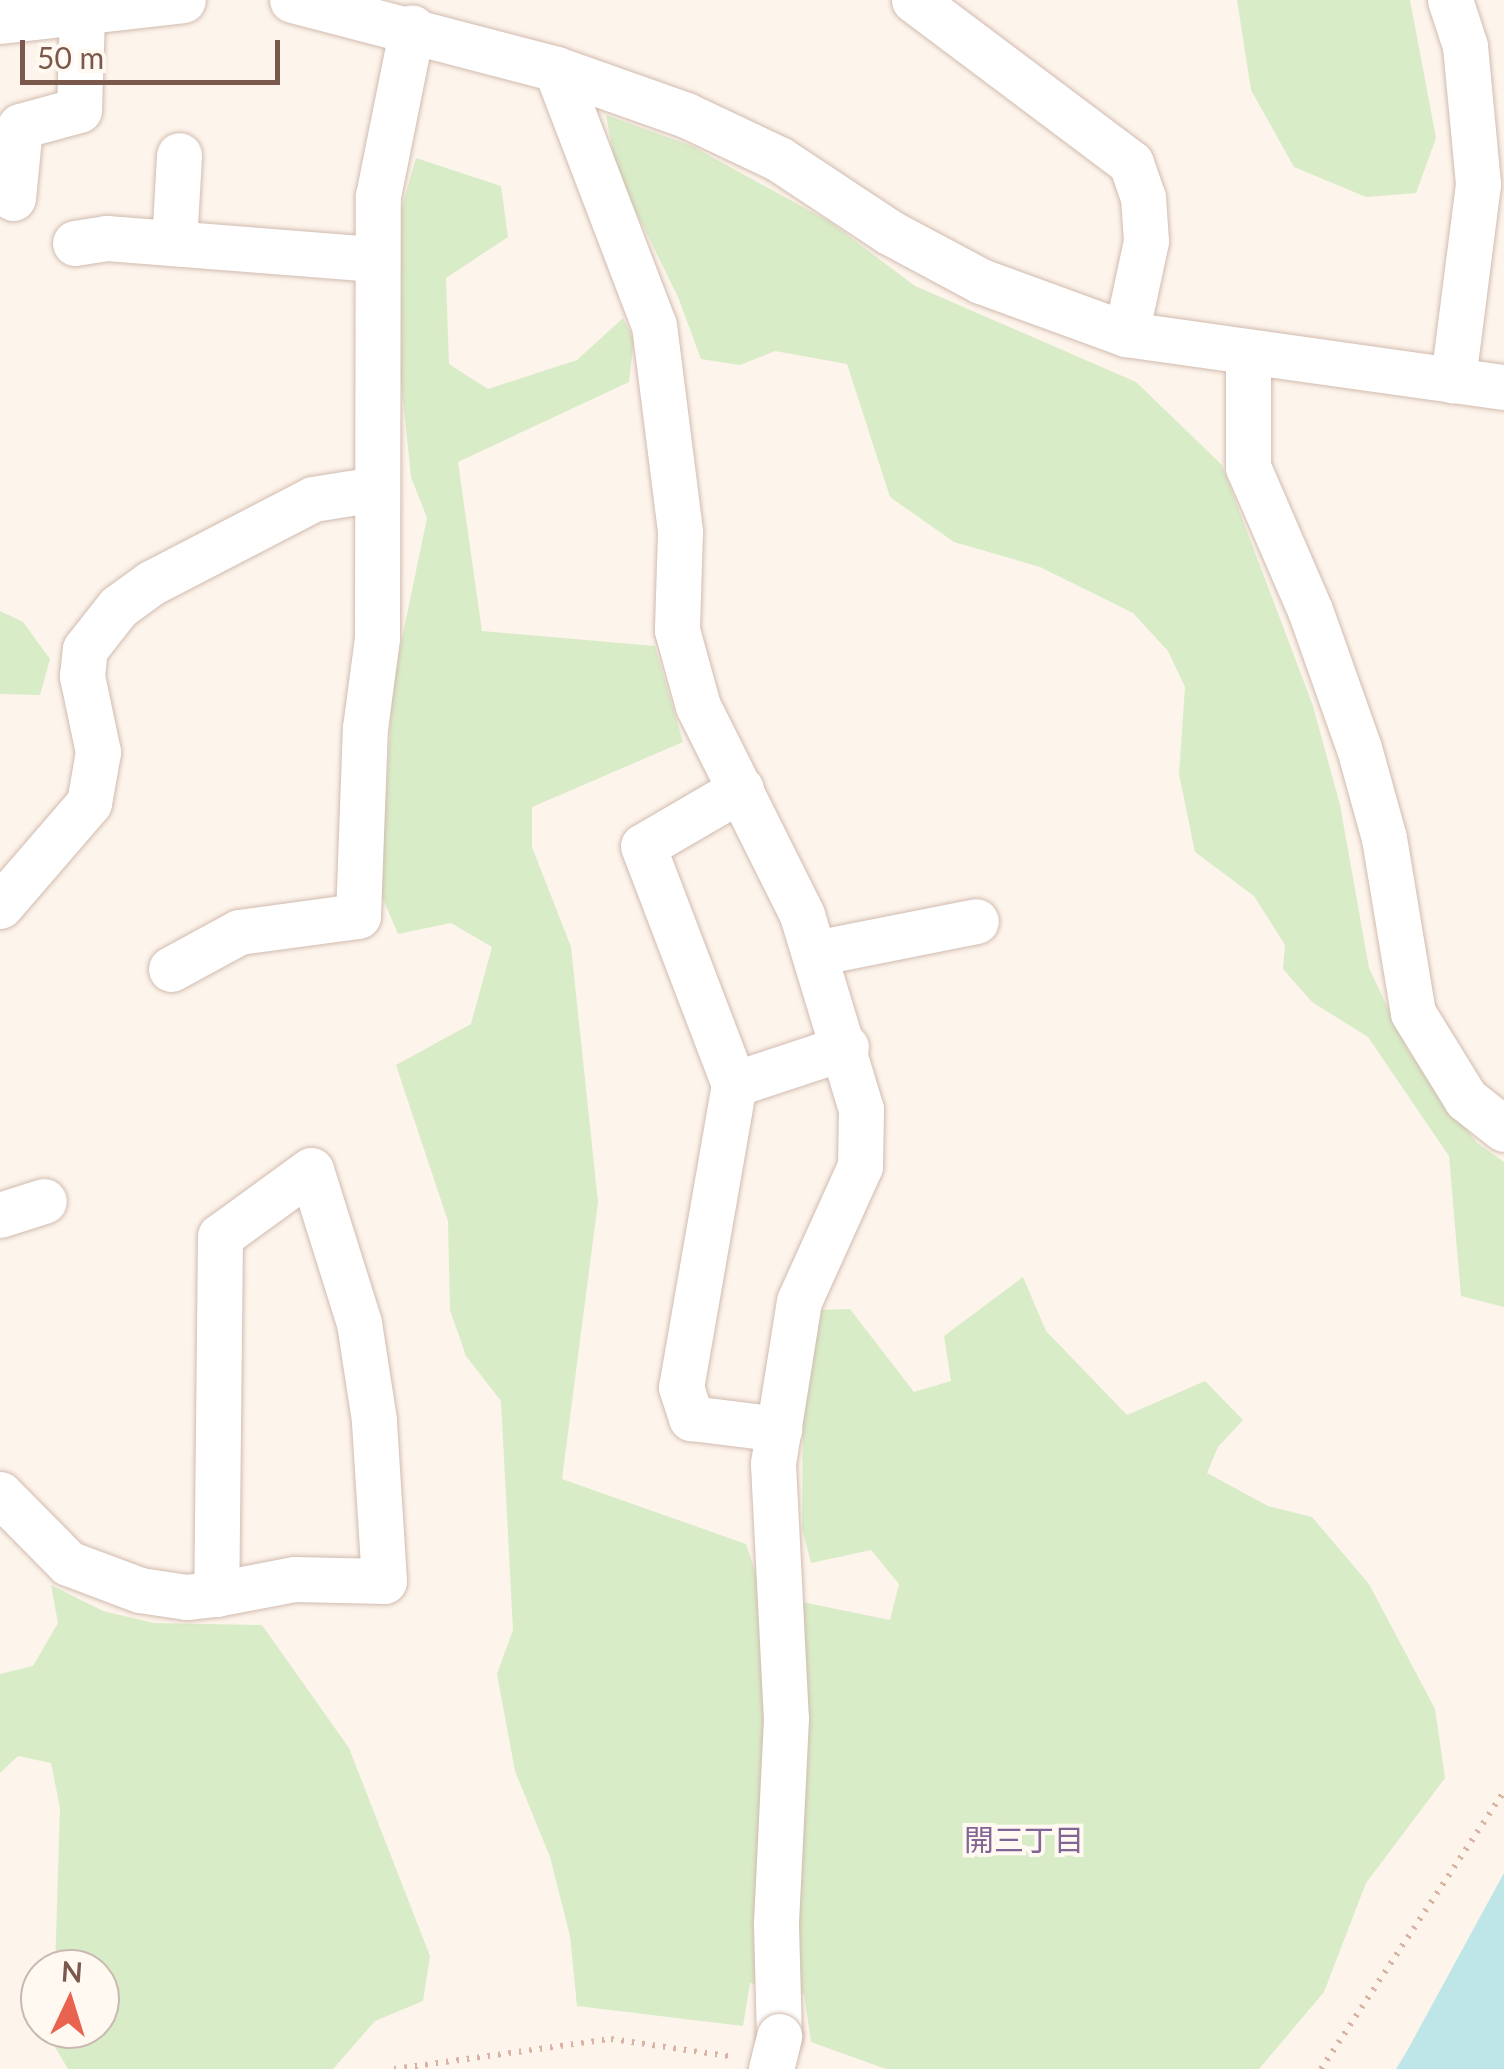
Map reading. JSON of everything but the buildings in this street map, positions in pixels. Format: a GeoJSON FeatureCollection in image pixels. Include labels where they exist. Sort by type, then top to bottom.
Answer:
{"type":"FeatureCollection","features":[{"type":"Feature","properties":{"kind":"street"},"geometry":{"type":"LineString","coordinates":[[0,21],[183,0]]}},
{"type":"Feature","properties":{"kind":"street"},"geometry":{"type":"LineString","coordinates":[[292,0],[412,27],[556,69],[686,115],[780,159],[892,233],[981,281],[1126,334],[1504,388]]}},
{"type":"Feature","properties":{"kind":"street"},"geometry":{"type":"LineString","coordinates":[[914,0],[1131,163],[1143,198],[1146,240],[1126,334]]}},
{"type":"Feature","properties":{"kind":"street"},"geometry":{"type":"LineString","coordinates":[[1450,0],[1466,46],[1478,184],[1453,380]]}},
{"type":"Feature","properties":{"kind":"street"},"geometry":{"type":"LineString","coordinates":[[13,198],[20,126],[79,110],[82,14]]}},
{"type":"Feature","properties":{"kind":"street"},"geometry":{"type":"LineString","coordinates":[[172,970],[239,932],[358,916],[366,728],[377,638],[376,259],[381,178],[412,27]]}},
{"type":"Feature","properties":{"kind":"street"},"geometry":{"type":"LineString","coordinates":[[556,69],[654,324],[680,532],[677,630],[698,706],[741,789],[815,954],[846,1047],[861,1109],[860,1166],[799,1300],[774,1464],[786,1736],[765,2055]]}},
{"type":"Feature","properties":{"kind":"street"},"geometry":{"type":"LineString","coordinates":[[174,244],[179,155]]}},
{"type":"Feature","properties":{"kind":"street"},"geometry":{"type":"LineString","coordinates":[[75,243],[106,238],[376,259]]}},
{"type":"Feature","properties":{"kind":"street"},"geometry":{"type":"LineString","coordinates":[[1248,352],[1248,466],[1310,610],[1359,748],[1384,838],[1413,1013],[1466,1099],[1504,1128]]}},
{"type":"Feature","properties":{"kind":"street"},"geometry":{"type":"LineString","coordinates":[[0,906],[89,803],[98,752],[82,676],[84,649],[118,607],[151,583],[313,499],[375,488]]}},
{"type":"Feature","properties":{"kind":"street"},"geometry":{"type":"LineString","coordinates":[[741,789],[644,846],[734,1084],[680,1387],[691,1418],[779,1429]]}},
{"type":"Feature","properties":{"kind":"street"},"geometry":{"type":"LineString","coordinates":[[815,954],[976,921]]}},
{"type":"Feature","properties":{"kind":"street"},"geometry":{"type":"LineString","coordinates":[[734,1084],[846,1047]]}},
{"type":"Feature","properties":{"kind":"street"},"geometry":{"type":"LineString","coordinates":[[0,1494],[42,1542],[96,1578],[186,1597],[216,1594],[294,1579],[384,1581],[374,1420],[359,1323],[311,1170],[220,1236],[216,1594]]}},
{"type":"Feature","properties":{"kind":"street"},"geometry":{"type":"LineString","coordinates":[[0,1215],[44,1201]]}},
{"type":"Feature","properties":{"kind":"path"},"geometry":{"type":"LineString","coordinates":[[1321,2069],[1504,1791]]}},
{"type":"Feature","properties":{"kind":"path"},"geometry":{"type":"LineString","coordinates":[[394,2069],[611,2039],[765,2055]]}},
{"type":"Feature","properties":{"kind":"green space"},"geometry":{"type":"Polygon","coordinates":[[[1237,0],[1410,0],[1436,138],[1416,193],[1366,197],[1294,167],[1251,90],[1237,0]]]}},
{"type":"Feature","properties":{"kind":"green space"},"geometry":{"type":"Polygon","coordinates":[[[606,115],[692,146],[830,222],[915,286],[1136,382],[1222,465],[1313,706],[1340,805],[1369,968],[1409,1052],[1477,1143],[1504,1162],[1504,1307],[1461,1296],[1449,1156],[1368,1037],[1312,1002],[1283,969],[1285,945],[1254,896],[1195,852],[1179,774],[1185,687],[1168,651],[1133,613],[1040,567],[954,542],[890,497],[847,364],[775,351],[740,365],[701,359],[678,297],[617,173],[606,115]]]}},
{"type":"Feature","properties":{"kind":"green space"},"geometry":{"type":"Polygon","coordinates":[[[416,158],[501,186],[508,237],[446,278],[449,364],[488,389],[577,360],[623,318],[634,340],[629,382],[458,462],[482,631],[655,646],[683,742],[532,807],[532,847],[571,947],[598,1202],[562,1479],[746,1544],[763,1594],[890,1620],[899,1584],[871,1550],[811,1563],[802,1529],[803,1395],[819,1310],[850,1309],[914,1392],[951,1381],[944,1336],[1023,1277],[1046,1331],[1127,1415],[1205,1381],[1243,1420],[1218,1447],[1207,1473],[1268,1506],[1312,1517],[1369,1584],[1435,1709],[1445,1778],[1366,1883],[1324,1992],[1259,2069],[886,2069],[811,2042],[804,1994],[750,1983],[743,2026],[577,2006],[570,1936],[550,1857],[515,1771],[497,1674],[513,1630],[501,1401],[466,1356],[450,1310],[448,1221],[396,1065],[471,1024],[492,947],[451,923],[398,934],[380,892],[393,682],[427,518],[411,477],[393,304],[399,217],[416,158]]]}},
{"type":"Feature","properties":{"kind":"green space"},"geometry":{"type":"Polygon","coordinates":[[[0,611],[23,622],[50,659],[40,695],[0,694],[0,611]]]}},
{"type":"Feature","properties":{"kind":"green space"},"geometry":{"type":"Polygon","coordinates":[[[51,1585],[103,1611],[154,1623],[262,1625],[349,1748],[430,1956],[423,2001],[375,2021],[333,2069],[68,2069],[56,2049],[120,2049],[120,1949],[56,1949],[60,1808],[51,1763],[18,1756],[0,1773],[0,1674],[33,1666],[58,1623],[51,1585]]]}},
{"type":"Feature","properties":{"kind":"water"},"geometry":{"type":"Polygon","coordinates":[[[1504,1873],[1504,2069],[1396,2069],[1407,2051],[1504,1873]]]}},
{"type":"Feature","properties":{"kind":"district","name":"開三丁目"},"geometry":{"type":"Point","coordinates":[1024,1839]}}]}
